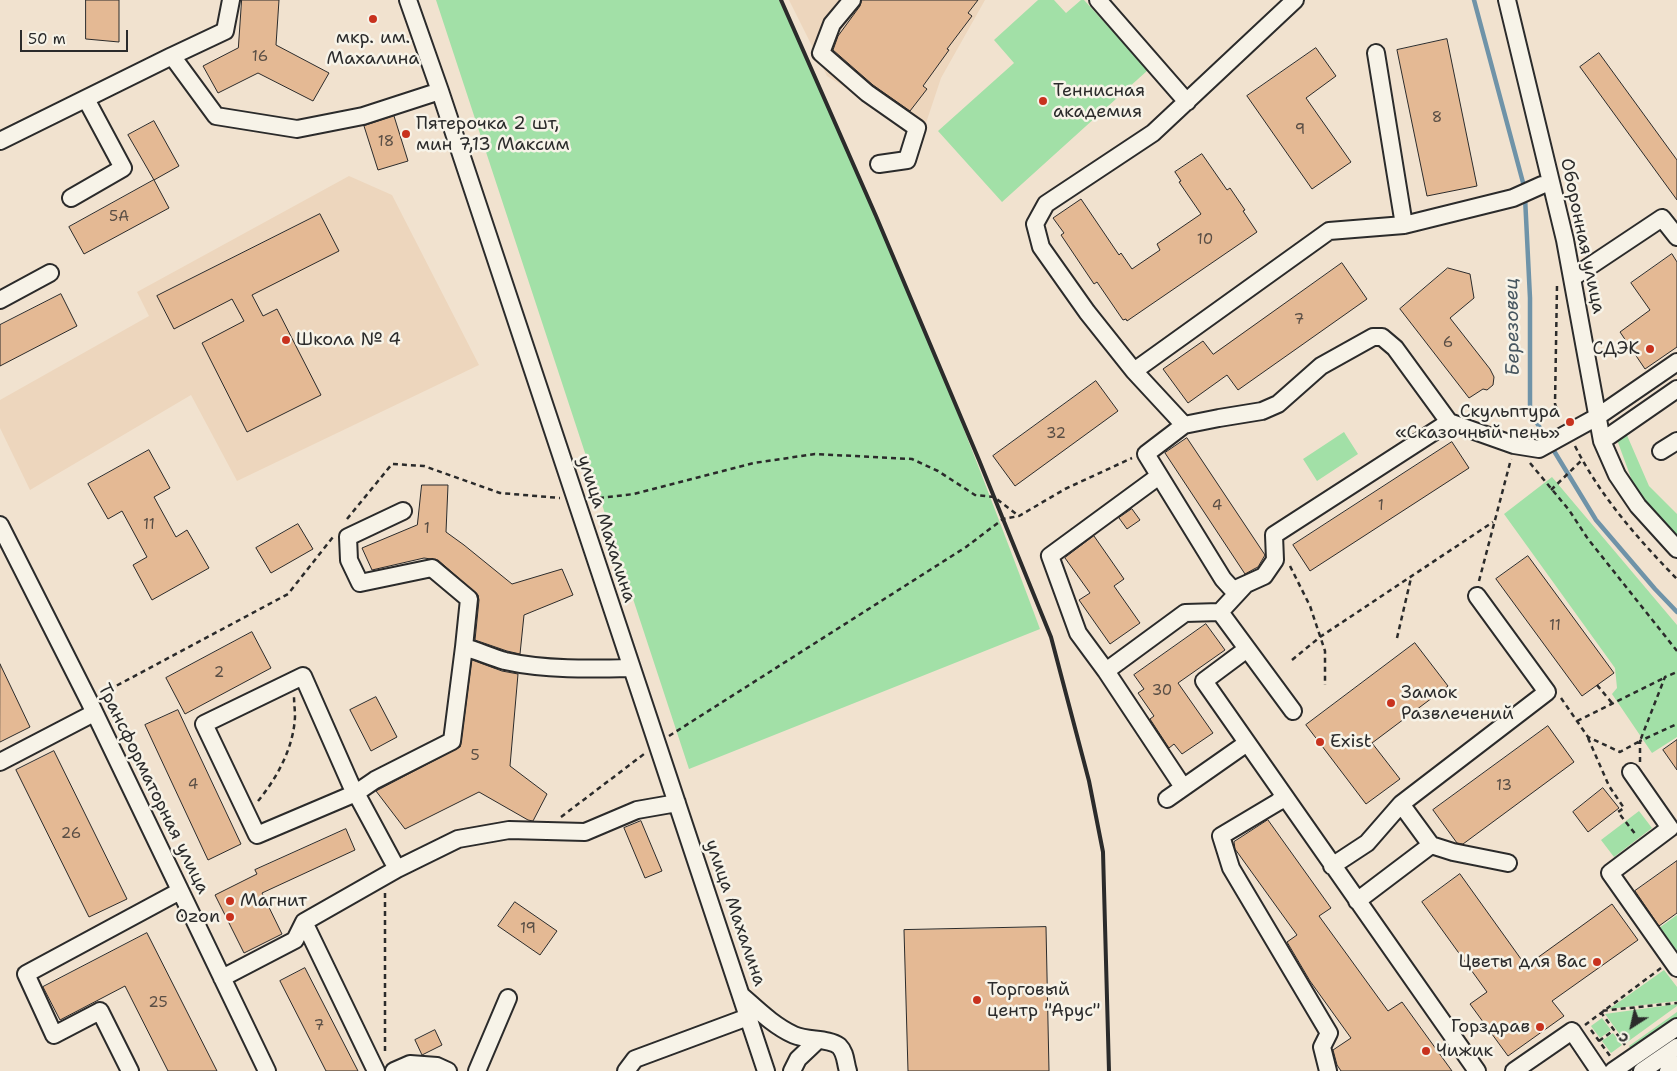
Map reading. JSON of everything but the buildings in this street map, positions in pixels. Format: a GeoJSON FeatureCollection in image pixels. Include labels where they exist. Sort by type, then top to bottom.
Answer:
{"type":"FeatureCollection","features":[{"type":"Feature","properties":{"kind":"street"},"geometry":{"type":"LineString","coordinates":[[1,138],[225,31],[231,0]]}},
{"type":"Feature","properties":{"kind":"street","name":"улица Махалина"},"geometry":{"type":"LineString","coordinates":[[408,0],[440,91],[766,1071]]}},
{"type":"Feature","properties":{"kind":"street"},"geometry":{"type":"LineString","coordinates":[[852,0],[832,24],[821,53],[866,93],[918,128],[907,160],[880,164]]}},
{"type":"Feature","properties":{"kind":"street"},"geometry":{"type":"LineString","coordinates":[[1098,0],[1187,102]]}},
{"type":"Feature","properties":{"kind":"street"},"geometry":{"type":"LineString","coordinates":[[1184,425],[1134,371],[1087,312],[1040,247],[1035,224],[1046,204],[1153,133],[1295,0]]}},
{"type":"Feature","properties":{"kind":"street","name":"Оборонная улица"},"geometry":{"type":"LineString","coordinates":[[1507,0],[1563,230],[1602,441],[1617,475],[1638,506],[1677,549]]}},
{"type":"Feature","properties":{"kind":"street"},"geometry":{"type":"LineString","coordinates":[[1376,53],[1404,225]]}},
{"type":"Feature","properties":{"kind":"street"},"geometry":{"type":"LineString","coordinates":[[172,56],[216,116],[297,129],[363,116],[440,91]]}},
{"type":"Feature","properties":{"kind":"street"},"geometry":{"type":"LineString","coordinates":[[71,198],[123,168],[86,99]]}},
{"type":"Feature","properties":{"kind":"street"},"geometry":{"type":"LineString","coordinates":[[1134,371],[1329,231],[1404,225],[1513,198],[1542,185]]}},
{"type":"Feature","properties":{"kind":"street"},"geometry":{"type":"LineString","coordinates":[[1572,278],[1662,218],[1677,237]]}},
{"type":"Feature","properties":{"kind":"street"},"geometry":{"type":"LineString","coordinates":[[0,300],[50,273]]}},
{"type":"Feature","properties":{"kind":"street"},"geometry":{"type":"LineString","coordinates":[[1449,422],[1274,535],[1275,560],[1264,576],[1233,590],[1223,579],[1146,454],[1184,425],[1262,411],[1278,404],[1321,366],[1373,337],[1382,337],[1395,348],[1449,422],[1514,445],[1539,449],[1597,417],[1677,362]]}},
{"type":"Feature","properties":{"kind":"street"},"geometry":{"type":"LineString","coordinates":[[1602,441],[1677,389]]}},
{"type":"Feature","properties":{"kind":"street"},"geometry":{"type":"LineString","coordinates":[[1661,451],[1677,440]]}},
{"type":"Feature","properties":{"kind":"street"},"geometry":{"type":"LineString","coordinates":[[1159,476],[1050,556],[1078,633],[1106,671],[1183,787]]}},
{"type":"Feature","properties":{"kind":"street"},"geometry":{"type":"LineString","coordinates":[[391,872],[356,793],[350,784],[302,676],[204,724],[257,835],[356,793],[375,780],[452,741],[469,599],[432,568],[360,583],[349,560],[348,537],[403,511]]}},
{"type":"Feature","properties":{"kind":"street","name":"Трансформаторная улица"},"geometry":{"type":"LineString","coordinates":[[0,525],[91,707],[266,1071]]}},
{"type":"Feature","properties":{"kind":"street"},"geometry":{"type":"LineString","coordinates":[[1106,671],[1185,613],[1220,612],[1245,585]]}},
{"type":"Feature","properties":{"kind":"street"},"geometry":{"type":"LineString","coordinates":[[1332,866],[1367,843],[1401,804],[1547,692],[1478,588]]}},
{"type":"Feature","properties":{"kind":"street"},"geometry":{"type":"LineString","coordinates":[[1220,612],[1293,711]]}},
{"type":"Feature","properties":{"kind":"street"},"geometry":{"type":"LineString","coordinates":[[464,647],[504,660],[527,665],[593,669],[632,668]]}},
{"type":"Feature","properties":{"kind":"street"},"geometry":{"type":"LineString","coordinates":[[1247,648],[1204,681],[1477,1071]]}},
{"type":"Feature","properties":{"kind":"street"},"geometry":{"type":"LineString","coordinates":[[0,762],[91,707]]}},
{"type":"Feature","properties":{"kind":"street"},"geometry":{"type":"LineString","coordinates":[[1167,799],[1247,743]]}},
{"type":"Feature","properties":{"kind":"street"},"geometry":{"type":"LineString","coordinates":[[1636,769],[1670,828],[1610,873],[1674,964]]}},
{"type":"Feature","properties":{"kind":"street"},"geometry":{"type":"LineString","coordinates":[[1284,796],[1278,802],[1221,836],[1232,868],[1269,934],[1329,1033],[1322,1047],[1328,1071]]}},
{"type":"Feature","properties":{"kind":"street"},"geometry":{"type":"LineString","coordinates":[[222,978],[294,940],[304,922],[391,872],[458,839],[509,830],[586,832],[636,810],[677,803]]}},
{"type":"Feature","properties":{"kind":"street"},"geometry":{"type":"LineString","coordinates":[[1401,804],[1431,845],[1453,852],[1508,863]]}},
{"type":"Feature","properties":{"kind":"street"},"geometry":{"type":"LineString","coordinates":[[1357,901],[1431,845]]}},
{"type":"Feature","properties":{"kind":"street"},"geometry":{"type":"LineString","coordinates":[[130,1071],[100,1011],[54,1035],[26,974],[180,891]]}},
{"type":"Feature","properties":{"kind":"street"},"geometry":{"type":"LineString","coordinates":[[304,922],[385,1068],[410,1064],[437,1066],[448,1071]]}},
{"type":"Feature","properties":{"kind":"street"},"geometry":{"type":"LineString","coordinates":[[742,996],[782,1028],[796,1036],[817,1041],[827,1041],[839,1047],[844,1052],[846,1070]]}},
{"type":"Feature","properties":{"kind":"street"},"geometry":{"type":"LineString","coordinates":[[477,1071],[508,998]]}},
{"type":"Feature","properties":{"kind":"street"},"geometry":{"type":"LineString","coordinates":[[626,1071],[635,1059],[748,1017]]}},
{"type":"Feature","properties":{"kind":"street"},"geometry":{"type":"LineString","coordinates":[[1637,1064],[1677,1026]]}},
{"type":"Feature","properties":{"kind":"street"},"geometry":{"type":"LineString","coordinates":[[1514,1071],[1572,1031],[1599,1071]]}},
{"type":"Feature","properties":{"kind":"street"},"geometry":{"type":"LineString","coordinates":[[792,1071],[798,1059],[817,1041]]}},
{"type":"Feature","properties":{"kind":"street"},"geometry":{"type":"LineString","coordinates":[[1612,1064],[1637,1064],[1677,1046]]}},
{"type":"Feature","properties":{"kind":"street"},"geometry":{"type":"LineString","coordinates":[[1668,1071],[1677,1065]]}},
{"type":"Feature","properties":{"kind":"path"},"geometry":{"type":"LineString","coordinates":[[1514,445],[1569,510],[1588,539],[1677,650]]}},
{"type":"Feature","properties":{"kind":"path"},"geometry":{"type":"LineString","coordinates":[[1478,588],[1514,445]]}},
{"type":"Feature","properties":{"kind":"path"},"geometry":{"type":"LineString","coordinates":[[343,525],[392,464],[424,466],[500,493],[590,499],[634,494],[754,463],[815,454],[912,459],[938,471],[974,495],[994,498],[1019,516]]}},
{"type":"Feature","properties":{"kind":"path"},"geometry":{"type":"LineString","coordinates":[[538,831],[563,815],[657,744],[966,547],[1003,519],[1019,516],[1065,489],[1107,469],[1146,454]]}},
{"type":"Feature","properties":{"kind":"path"},"geometry":{"type":"LineString","coordinates":[[1551,490],[1582,460]]}},
{"type":"Feature","properties":{"kind":"path"},"geometry":{"type":"LineString","coordinates":[[1292,660],[1320,637],[1494,522]]}},
{"type":"Feature","properties":{"kind":"path"},"geometry":{"type":"LineString","coordinates":[[91,707],[288,594],[337,533]]}},
{"type":"Feature","properties":{"kind":"path"},"geometry":{"type":"LineString","coordinates":[[1288,562],[1310,606],[1325,651],[1325,685]]}},
{"type":"Feature","properties":{"kind":"path"},"geometry":{"type":"LineString","coordinates":[[1398,638],[1411,577]]}},
{"type":"Feature","properties":{"kind":"path"},"geometry":{"type":"LineString","coordinates":[[1577,721],[1677,672]]}},
{"type":"Feature","properties":{"kind":"path"},"geometry":{"type":"LineString","coordinates":[[1636,769],[1640,741],[1665,677]]}},
{"type":"Feature","properties":{"kind":"path"},"geometry":{"type":"LineString","coordinates":[[247,814],[273,780],[290,744],[295,716],[293,691],[295,680]]}},
{"type":"Feature","properties":{"kind":"path"},"geometry":{"type":"LineString","coordinates":[[1597,685],[1612,703]]}},
{"type":"Feature","properties":{"kind":"path"},"geometry":{"type":"LineString","coordinates":[[1560,697],[1588,737],[1609,786],[1624,808],[1618,812],[1646,846]]}},
{"type":"Feature","properties":{"kind":"path"},"geometry":{"type":"LineString","coordinates":[[1588,737],[1620,752],[1677,724]]}},
{"type":"Feature","properties":{"kind":"path"},"geometry":{"type":"LineString","coordinates":[[385,1068],[391,872]]}},
{"type":"Feature","properties":{"kind":"path"},"geometry":{"type":"LineString","coordinates":[[1573,1033],[1600,1011],[1674,964]]}},
{"type":"Feature","properties":{"kind":"path"},"geometry":{"type":"LineString","coordinates":[[1600,1011],[1677,1003]]}},
{"type":"Feature","properties":{"kind":"path"},"geometry":{"type":"LineString","coordinates":[[1600,1011],[1637,1064]]}},
{"type":"Feature","properties":{"kind":"path"},"geometry":{"type":"LineString","coordinates":[[1586,1023],[1612,1064]]}},
{"type":"Feature","properties":{"kind":"shaded area"},"geometry":{"type":"Polygon","coordinates":[[[789,0],[985,0],[941,78],[922,135],[827,76],[789,0]]]}},
{"type":"Feature","properties":{"kind":"shaded area","name":"Школа № 4"},"geometry":{"type":"Polygon","coordinates":[[[349,176],[392,195],[479,365],[237,481],[191,395],[30,490],[0,428],[0,400],[149,316],[137,292],[349,176]]]}},
{"type":"Feature","properties":{"kind":"green space"},"geometry":{"type":"Polygon","coordinates":[[[436,0],[779,0],[850,155],[917,312],[949,390],[1040,629],[689,769],[436,0]]]}},
{"type":"Feature","properties":{"kind":"green space","name":"Теннисная академия"},"geometry":{"type":"Polygon","coordinates":[[[1038,0],[1054,0],[1066,13],[1081,0],[1084,0],[1148,70],[1002,202],[938,131],[1014,63],[994,40],[1038,0]]]}},
{"type":"Feature","properties":{"kind":"green space"},"geometry":{"type":"Polygon","coordinates":[[[1344,432],[1358,454],[1317,481],[1303,459],[1344,432]]]}},
{"type":"Feature","properties":{"kind":"green space"},"geometry":{"type":"Polygon","coordinates":[[[1626,433],[1649,486],[1677,514],[1677,536],[1638,497],[1616,437],[1626,433]]]}},
{"type":"Feature","properties":{"kind":"green space"},"geometry":{"type":"Polygon","coordinates":[[[1552,477],[1677,625],[1677,737],[1652,753],[1612,694],[1617,688],[1615,668],[1504,514],[1552,477]]]}},
{"type":"Feature","properties":{"kind":"green space"},"geometry":{"type":"Polygon","coordinates":[[[1639,811],[1652,828],[1614,857],[1601,840],[1639,811]]]}},
{"type":"Feature","properties":{"kind":"green space"},"geometry":{"type":"Polygon","coordinates":[[[1677,915],[1677,954],[1659,928],[1677,915]]]}},
{"type":"Feature","properties":{"kind":"green space"},"geometry":{"type":"Polygon","coordinates":[[[1664,970],[1677,987],[1677,1001],[1609,1009],[1664,970]]]}},
{"type":"Feature","properties":{"kind":"green space"},"geometry":{"type":"Polygon","coordinates":[[[1677,1004],[1677,1006],[1626,1043],[1605,1014],[1677,1004]]]}},
{"type":"Feature","properties":{"kind":"green space"},"geometry":{"type":"Polygon","coordinates":[[[1677,1012],[1677,1025],[1635,1055],[1629,1046],[1677,1012]]]}},
{"type":"Feature","properties":{"kind":"green space"},"geometry":{"type":"Polygon","coordinates":[[[1602,1018],[1611,1030],[1600,1038],[1591,1026],[1602,1018]]]}},
{"type":"Feature","properties":{"kind":"green space"},"geometry":{"type":"Polygon","coordinates":[[[1613,1033],[1622,1045],[1611,1053],[1602,1041],[1613,1033]]]}},
{"type":"Feature","properties":{"kind":"waterway","name":"Березовец"},"geometry":{"type":"LineString","coordinates":[[1474,0],[1525,190]]}},
{"type":"Feature","properties":{"kind":"waterway","name":"Березовец"},"geometry":{"type":"LineString","coordinates":[[1525,197],[1530,298],[1530,411],[1547,440]]}},
{"type":"Feature","properties":{"kind":"waterway","name":"Березовец"},"geometry":{"type":"LineString","coordinates":[[1551,446],[1596,520],[1677,612]]}},
{"type":"Feature","properties":{"kind":"railway"},"geometry":{"type":"LineString","coordinates":[[781,0],[876,216],[1051,637],[1089,781],[1103,852],[1109,1071]]}},
{"type":"Feature","properties":{"kind":"place","name":"мкр. им. Махалина"},"geometry":{"type":"Point","coordinates":[373,19]}},
{"type":"Feature","properties":{"kind":"place","name":"Теннисная академия"},"geometry":{"type":"Point","coordinates":[1043,101]}},
{"type":"Feature","properties":{"kind":"place","name":"Пятерочка 2 шт, мин 7,13 Максим"},"geometry":{"type":"Point","coordinates":[406,134]}},
{"type":"Feature","properties":{"kind":"place","name":"Школа № 4"},"geometry":{"type":"Point","coordinates":[286,340]}},
{"type":"Feature","properties":{"kind":"place","name":"СДЭК"},"geometry":{"type":"Point","coordinates":[1650,349]}},
{"type":"Feature","properties":{"kind":"place","name":"Скульптура «Сказочный пень»"},"geometry":{"type":"Point","coordinates":[1570,422]}},
{"type":"Feature","properties":{"kind":"place","name":"Замок Развлечений"},"geometry":{"type":"Point","coordinates":[1391,703]}},
{"type":"Feature","properties":{"kind":"place","name":"Exist"},"geometry":{"type":"Point","coordinates":[1320,742]}},
{"type":"Feature","properties":{"kind":"place","name":"Магнит"},"geometry":{"type":"Point","coordinates":[230,901]}},
{"type":"Feature","properties":{"kind":"place","name":"Ozon"},"geometry":{"type":"Point","coordinates":[230,917]}},
{"type":"Feature","properties":{"kind":"place","name":"Цветы для Вас"},"geometry":{"type":"Point","coordinates":[1597,962]}},
{"type":"Feature","properties":{"kind":"place","name":"Торговый центр \"Арус\""},"geometry":{"type":"Point","coordinates":[977,1000]}},
{"type":"Feature","properties":{"kind":"place","name":"Горздрав"},"geometry":{"type":"Point","coordinates":[1540,1027]}},
{"type":"Feature","properties":{"kind":"place","name":"Чижик"},"geometry":{"type":"Point","coordinates":[1426,1051]}}]}
